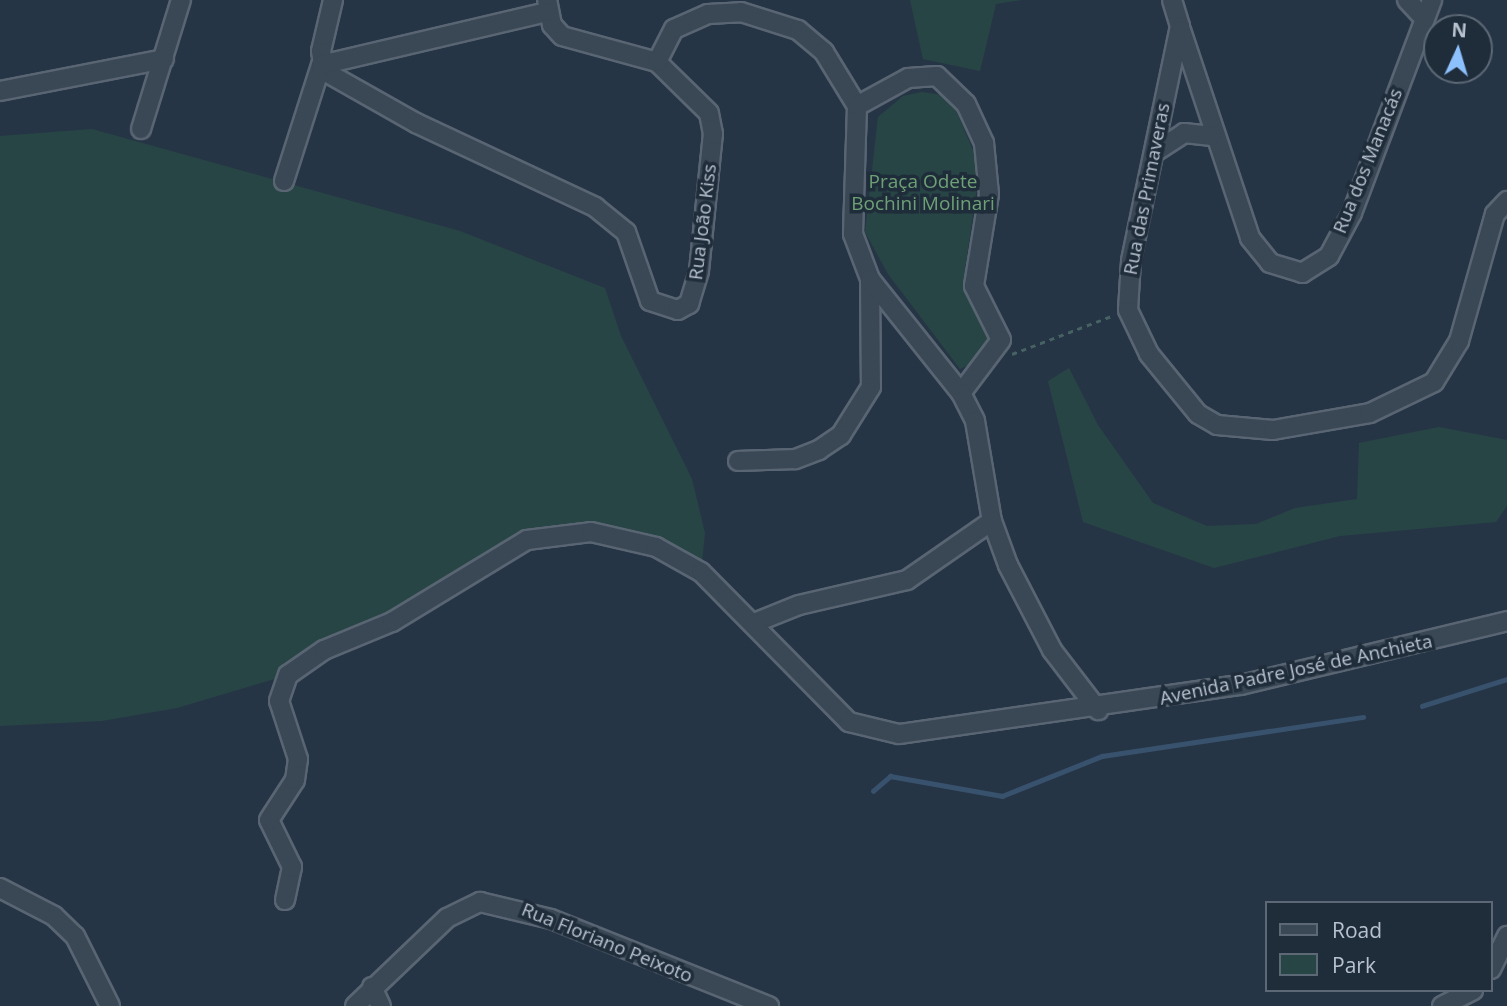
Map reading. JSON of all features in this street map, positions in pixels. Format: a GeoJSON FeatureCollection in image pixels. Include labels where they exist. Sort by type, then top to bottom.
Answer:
{"type":"FeatureCollection","features":[{"type":"Feature","properties":{"kind":"street"},"geometry":{"type":"LineString","coordinates":[[141,129],[181,0]]}},
{"type":"Feature","properties":{"kind":"street"},"geometry":{"type":"LineString","coordinates":[[284,181],[321,65],[333,0]]}},
{"type":"Feature","properties":{"kind":"street","name":"Rua das Primaveras"},"geometry":{"type":"LineString","coordinates":[[1128,310],[1180,26],[1172,0]]}},
{"type":"Feature","properties":{"kind":"street"},"geometry":{"type":"LineString","coordinates":[[1407,0],[1423,18]]}},
{"type":"Feature","properties":{"kind":"street"},"geometry":{"type":"LineString","coordinates":[[321,65],[547,6],[562,36],[579,45],[657,62],[674,29],[708,14],[741,12],[798,30],[824,52],[858,106],[853,234],[870,279],[874,354],[862,409],[818,450],[785,460],[738,461]]}},
{"type":"Feature","properties":{"kind":"street","name":"Rua dos Manacás"},"geometry":{"type":"LineString","coordinates":[[1180,26],[1212,136],[1258,252],[1284,271],[1314,270],[1329,256],[1352,213],[1423,18]]}},
{"type":"Feature","properties":{"kind":"street"},"geometry":{"type":"LineString","coordinates":[[0,91],[164,59]]}},
{"type":"Feature","properties":{"kind":"street","name":"Rua João Kiss"},"geometry":{"type":"LineString","coordinates":[[321,65],[335,79],[416,123],[605,213],[634,247],[650,301],[678,310],[689,303],[699,271],[713,134],[709,113],[657,62]]}},
{"type":"Feature","properties":{"kind":"street"},"geometry":{"type":"LineString","coordinates":[[858,106],[924,75],[951,85],[966,104],[990,169],[974,286],[998,328],[995,355],[961,393]]}},
{"type":"Feature","properties":{"kind":"street"},"geometry":{"type":"LineString","coordinates":[[1155,152],[1184,133],[1212,136]]}},
{"type":"Feature","properties":{"kind":"street"},"geometry":{"type":"LineString","coordinates":[[1128,310],[1176,394],[1217,425],[1273,430],[1370,413],[1411,398],[1450,362],[1495,214],[1507,201]]}},
{"type":"Feature","properties":{"kind":"street"},"geometry":{"type":"LineString","coordinates":[[870,279],[961,393],[975,421],[992,521],[1033,617],[1098,710]]}},
{"type":"Feature","properties":{"kind":"street"},"geometry":{"type":"LineString","coordinates":[[754,623],[799,605],[907,580],[992,521]]}},
{"type":"Feature","properties":{"kind":"street","name":"Avenida Padre José de Anchieta"},"geometry":{"type":"LineString","coordinates":[[285,900],[292,867],[269,820],[295,780],[298,759],[279,701],[288,675],[320,652],[393,622],[527,540],[556,534],[618,535],[656,547],[701,572],[754,623],[821,697],[849,722],[873,731],[934,733],[1098,710],[1255,682],[1503,623]]}},
{"type":"Feature","properties":{"kind":"street"},"geometry":{"type":"LineString","coordinates":[[0,888],[54,916],[75,936],[110,1006]]}},
{"type":"Feature","properties":{"kind":"street","name":"Rua Floriano Peixoto"},"geometry":{"type":"LineString","coordinates":[[355,1006],[462,907],[503,903],[769,1006]]}},
{"type":"Feature","properties":{"kind":"street"},"geometry":{"type":"LineString","coordinates":[[1493,965],[1507,936]]}},
{"type":"Feature","properties":{"kind":"street"},"geometry":{"type":"LineString","coordinates":[[372,988],[381,1006]]}},
{"type":"Feature","properties":{"kind":"street"},"geometry":{"type":"LineString","coordinates":[[1442,1006],[1469,992]]}},
{"type":"Feature","properties":{"kind":"path"},"geometry":{"type":"LineString","coordinates":[[995,355],[1018,354],[1128,310]]}},
{"type":"Feature","properties":{"kind":"green space"},"geometry":{"type":"Polygon","coordinates":[[[910,0],[1022,0],[996,4],[980,71],[923,59],[910,0]]]}},
{"type":"Feature","properties":{"kind":"green space","name":"Praça Odete Bochini Molinari"},"geometry":{"type":"Polygon","coordinates":[[[922,92],[950,96],[980,167],[965,270],[990,325],[992,346],[990,355],[960,369],[888,274],[865,232],[878,117],[903,96],[922,92]]]}},
{"type":"Feature","properties":{"kind":"green space"},"geometry":{"type":"Polygon","coordinates":[[[92,129],[460,231],[605,288],[621,336],[692,479],[705,533],[701,572],[656,547],[556,534],[288,675],[177,708],[102,721],[0,726],[0,136],[92,129]]]}},
{"type":"Feature","properties":{"kind":"green space"},"geometry":{"type":"Polygon","coordinates":[[[1069,368],[1098,425],[1153,503],[1207,526],[1256,524],[1295,508],[1357,499],[1359,443],[1439,427],[1507,440],[1507,506],[1496,522],[1340,536],[1214,568],[1083,522],[1048,381],[1069,368]]]}},
{"type":"Feature","properties":{"kind":"waterway"},"geometry":{"type":"LineString","coordinates":[[1422,706],[1507,679]]}},
{"type":"Feature","properties":{"kind":"waterway"},"geometry":{"type":"LineString","coordinates":[[873,791],[890,776],[1002,796],[1102,756],[1363,717]]}}]}
